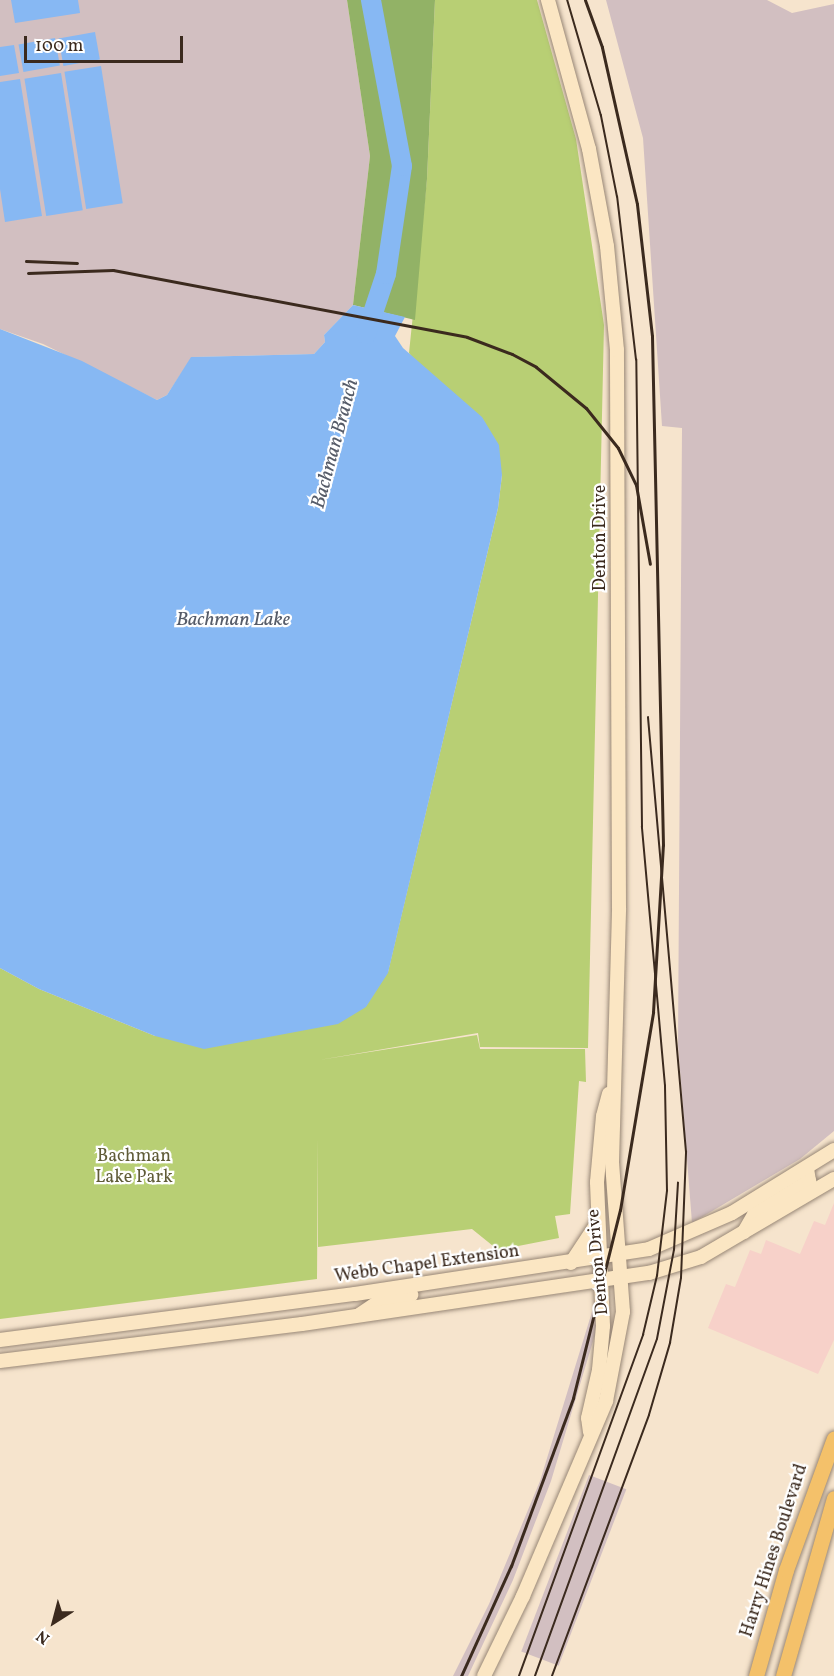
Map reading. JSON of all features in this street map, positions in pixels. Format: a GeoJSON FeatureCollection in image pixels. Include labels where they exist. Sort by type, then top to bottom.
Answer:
{"type":"FeatureCollection","features":[{"type":"Feature","properties":{"kind":"main road","name":"Denton Drive"},"geometry":{"type":"LineString","coordinates":[[483,1676],[523,1596],[590,1432],[606,1401],[614,1372],[623,1312],[622,1278],[612,1206],[612,1083],[620,908],[617,350],[607,246],[589,149],[548,0]]}},
{"type":"Feature","properties":{"kind":"main road","name":"Denton Drive"},"geometry":{"type":"LineString","coordinates":[[590,1432],[588,1418],[602,1349],[602,1280],[597,1182],[603,1116],[612,1083]]}},
{"type":"Feature","properties":{"kind":"main road","name":"Webb Chapel Extension"},"geometry":{"type":"LineString","coordinates":[[0,1340],[571,1263],[659,1247],[690,1234],[807,1168],[834,1149]]}},
{"type":"Feature","properties":{"kind":"main road"},"geometry":{"type":"LineString","coordinates":[[744,1232],[754,1215],[809,1181],[811,1174],[807,1168]]}},
{"type":"Feature","properties":{"kind":"main road"},"geometry":{"type":"LineString","coordinates":[[0,1361],[302,1324],[622,1278],[701,1257],[834,1179]]}},
{"type":"Feature","properties":{"kind":"main road"},"geometry":{"type":"LineString","coordinates":[[571,1263],[598,1222]]}},
{"type":"Feature","properties":{"kind":"main road"},"geometry":{"type":"LineString","coordinates":[[358,1316],[380,1301],[425,1293],[432,1282]]}},
{"type":"Feature","properties":{"kind":"main road"},"geometry":{"type":"LineString","coordinates":[[299,1300],[302,1324]]}},
{"type":"Feature","properties":{"kind":"main road"},"geometry":{"type":"LineString","coordinates":[[96,1327],[98,1349]]}},
{"type":"Feature","properties":{"kind":"main road","name":"Harry Hines Boulevard"},"geometry":{"type":"LineString","coordinates":[[758,1671],[786,1570],[834,1438]]}},
{"type":"Feature","properties":{"kind":"main road"},"geometry":{"type":"LineString","coordinates":[[758,1671],[782,1676],[834,1498]]}},
{"type":"Feature","properties":{"kind":"shaded area"},"geometry":{"type":"Polygon","coordinates":[[[0,0],[347,0],[370,156],[353,305],[324,335],[325,342],[314,354],[192,357],[167,395],[157,400],[43,344],[0,329],[0,0]]]}},
{"type":"Feature","properties":{"kind":"shaded area"},"geometry":{"type":"Polygon","coordinates":[[[606,0],[767,0],[792,13],[834,4],[834,1131],[800,1159],[692,1223],[678,1045],[682,428],[662,426],[643,138],[606,0]]]}},
{"type":"Feature","properties":{"kind":"shaded area"},"geometry":{"type":"Polygon","coordinates":[[[834,1203],[834,1340],[818,1374],[708,1328],[726,1284],[735,1287],[750,1250],[761,1254],[766,1240],[800,1254],[814,1221],[825,1225],[834,1203]]]}},
{"type":"Feature","properties":{"kind":"shaded area"},"geometry":{"type":"Polygon","coordinates":[[[595,1302],[597,1328],[551,1481],[513,1580],[468,1676],[453,1676],[489,1604],[540,1481],[595,1302]]]}},
{"type":"Feature","properties":{"kind":"shaded area"},"geometry":{"type":"Polygon","coordinates":[[[589,1475],[626,1489],[559,1666],[521,1651],[589,1475]]]}},
{"type":"Feature","properties":{"kind":"green space"},"geometry":{"type":"Polygon","coordinates":[[[347,0],[435,0],[427,179],[415,320],[353,305],[370,156],[347,0]]]}},
{"type":"Feature","properties":{"kind":"green space","name":"Bachman Lake Park"},"geometry":{"type":"Polygon","coordinates":[[[435,0],[537,0],[576,139],[604,325],[588,1048],[480,1047],[478,1033],[319,1060],[477,1035],[480,1049],[585,1049],[586,1082],[579,1081],[570,1214],[555,1216],[559,1238],[498,1250],[472,1229],[318,1247],[318,1137],[317,1279],[0,1319],[0,968],[39,989],[155,1036],[388,972],[498,508],[502,475],[409,353],[427,179],[435,0]]]}},
{"type":"Feature","properties":{"kind":"water"},"geometry":{"type":"Polygon","coordinates":[[[11,0],[78,0],[80,13],[15,23],[11,0]]]}},
{"type":"Feature","properties":{"kind":"water"},"geometry":{"type":"Polygon","coordinates":[[[95,32],[100,60],[63,66],[59,38],[95,32]]]}},
{"type":"Feature","properties":{"kind":"water"},"geometry":{"type":"Polygon","coordinates":[[[55,38],[60,66],[23,72],[19,44],[55,38]]]}},
{"type":"Feature","properties":{"kind":"water"},"geometry":{"type":"Polygon","coordinates":[[[14,45],[19,73],[0,76],[0,47],[14,45]]]}},
{"type":"Feature","properties":{"kind":"water"},"geometry":{"type":"Polygon","coordinates":[[[101,66],[123,203],[86,209],[64,72],[101,66]]]}},
{"type":"Feature","properties":{"kind":"water"},"geometry":{"type":"Polygon","coordinates":[[[61,73],[83,210],[46,216],[24,79],[61,73]]]}},
{"type":"Feature","properties":{"kind":"water"},"geometry":{"type":"Polygon","coordinates":[[[20,79],[42,216],[5,222],[0,189],[0,82],[20,79]]]}},
{"type":"Feature","properties":{"kind":"water","name":"Bachman Lake"},"geometry":{"type":"Polygon","coordinates":[[[353,305],[405,317],[395,336],[403,348],[482,417],[499,445],[502,475],[498,508],[388,973],[366,1007],[338,1024],[204,1049],[155,1036],[39,989],[0,968],[0,329],[82,361],[157,400],[167,395],[191,357],[314,354],[325,342],[324,335],[353,305]]]}},
{"type":"Feature","properties":{"kind":"waterway","name":"Bachman Branch"},"geometry":{"type":"LineString","coordinates":[[366,334],[386,274],[402,166],[371,0]]}},
{"type":"Feature","properties":{"kind":"tram line"},"geometry":{"type":"LineString","coordinates":[[519,1676],[643,1335],[657,1276],[667,1191],[665,1086],[642,827],[636,360],[617,197],[601,116],[567,0]]}},
{"type":"Feature","properties":{"kind":"tram line"},"geometry":{"type":"LineString","coordinates":[[552,1676],[649,1415],[670,1343],[681,1278],[686,1152],[648,718]]}},
{"type":"Feature","properties":{"kind":"tram line"},"geometry":{"type":"LineString","coordinates":[[535,1676],[657,1339],[674,1250],[678,1183]]}},
{"type":"Feature","properties":{"kind":"railway"},"geometry":{"type":"LineString","coordinates":[[461,1676],[511,1566],[573,1398],[620,1210],[653,1012],[663,845],[652,336],[637,204],[602,47],[585,0]]}},
{"type":"Feature","properties":{"kind":"railway"},"geometry":{"type":"LineString","coordinates":[[26,261],[77,263]]}},
{"type":"Feature","properties":{"kind":"railway"},"geometry":{"type":"LineString","coordinates":[[28,273],[113,270],[467,337],[512,354],[536,367],[586,408],[618,448],[636,485],[650,564]]}}]}
